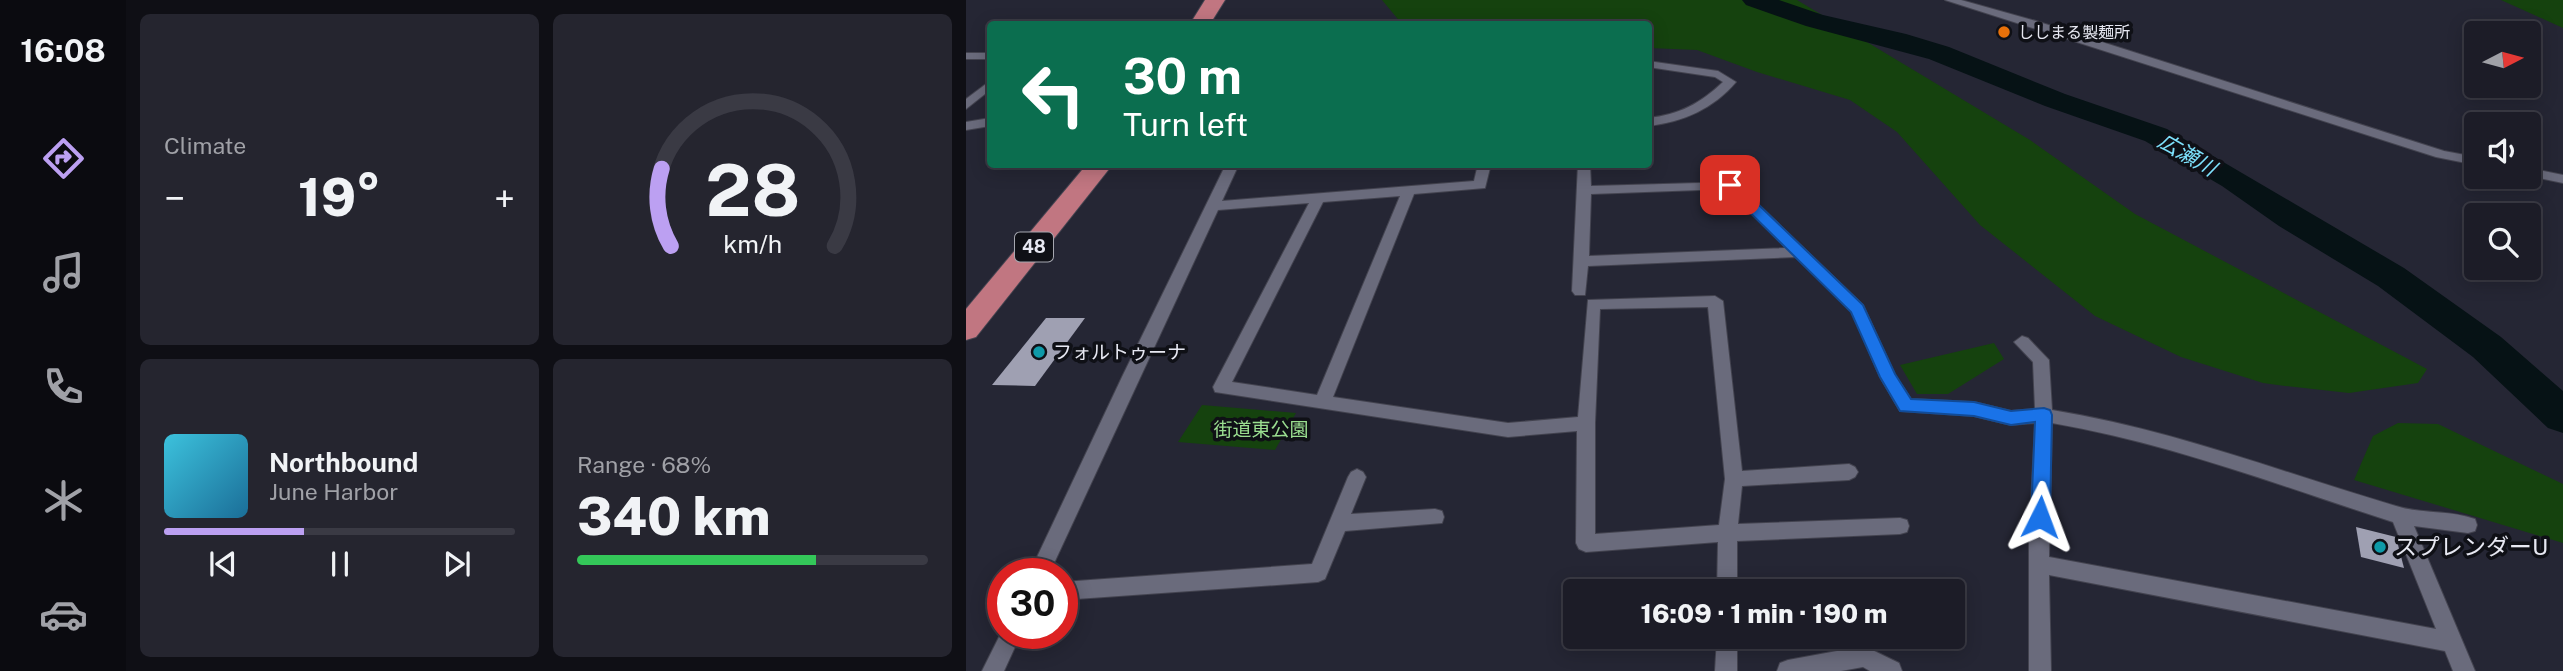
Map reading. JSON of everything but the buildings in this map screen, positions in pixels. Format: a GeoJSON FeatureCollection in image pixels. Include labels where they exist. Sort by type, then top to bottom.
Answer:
{"type":"FeatureCollection","features":[{"type":"Feature","properties":{"kind":"highway"},"geometry":{"type":"LineString","coordinates":[[1202,21],[1215,0]]}},
{"type":"Feature","properties":{"kind":"highway","name":"48"},"geometry":{"type":"LineString","coordinates":[[966,329],[1098,168]]}},
{"type":"Feature","properties":{"kind":"street"},"geometry":{"type":"LineString","coordinates":[[1950,0],[2032,23],[2441,154],[2464,159]]}},
{"type":"Feature","properties":{"kind":"street"},"geometry":{"type":"LineString","coordinates":[[966,56],[987,55]]}},
{"type":"Feature","properties":{"kind":"street"},"geometry":{"type":"LineString","coordinates":[[1652,65],[1718,74],[1730,82],[1706,104],[1673,120],[1652,122]]}},
{"type":"Feature","properties":{"kind":"street"},"geometry":{"type":"LineString","coordinates":[[966,105],[987,86]]}},
{"type":"Feature","properties":{"kind":"street"},"geometry":{"type":"LineString","coordinates":[[966,126],[987,122]]}},
{"type":"Feature","properties":{"kind":"street"},"geometry":{"type":"LineString","coordinates":[[1045,558],[1232,168]]}},
{"type":"Feature","properties":{"kind":"street"},"geometry":{"type":"LineString","coordinates":[[1215,206],[1480,185],[1484,168]]}},
{"type":"Feature","properties":{"kind":"street"},"geometry":{"type":"LineString","coordinates":[[1580,291],[1584,168]]}},
{"type":"Feature","properties":{"kind":"street"},"geometry":{"type":"LineString","coordinates":[[2541,174],[2563,178]]}},
{"type":"Feature","properties":{"kind":"street"},"geometry":{"type":"LineString","coordinates":[[1584,190],[1730,185],[1858,309],[1888,377],[1906,406],[1974,409],[2011,418],[2044,415],[2109,426],[2156,438],[2400,516],[2469,525]]}},
{"type":"Feature","properties":{"kind":"street"},"geometry":{"type":"LineString","coordinates":[[1322,400],[1408,192]]}},
{"type":"Feature","properties":{"kind":"street"},"geometry":{"type":"LineString","coordinates":[[1318,199],[1221,387],[1322,400],[1508,430],[1586,424]]}},
{"type":"Feature","properties":{"kind":"street"},"geometry":{"type":"LineString","coordinates":[[1582,261],[1798,252]]}},
{"type":"Feature","properties":{"kind":"street"},"geometry":{"type":"LineString","coordinates":[[1727,579],[1728,533],[1734,479],[1715,301],[1593,304],[1586,424],[1586,543],[1728,533],[1900,526]]}},
{"type":"Feature","properties":{"kind":"street"},"geometry":{"type":"LineString","coordinates":[[2022,342],[2041,360],[2044,415],[2040,671]]}},
{"type":"Feature","properties":{"kind":"street"},"geometry":{"type":"LineString","coordinates":[[1734,479],[1849,472]]}},
{"type":"Feature","properties":{"kind":"street"},"geometry":{"type":"LineString","coordinates":[[1078,590],[1318,572],[1357,477]]}},
{"type":"Feature","properties":{"kind":"street"},"geometry":{"type":"LineString","coordinates":[[2400,516],[2464,671]]}},
{"type":"Feature","properties":{"kind":"street"},"geometry":{"type":"LineString","coordinates":[[1338,523],[1435,517]]}},
{"type":"Feature","properties":{"kind":"street"},"geometry":{"type":"LineString","coordinates":[[2040,564],[2452,642]]}},
{"type":"Feature","properties":{"kind":"street"},"geometry":{"type":"LineString","coordinates":[[993,671],[1004,649]]}},
{"type":"Feature","properties":{"kind":"street"},"geometry":{"type":"LineString","coordinates":[[1726,671],[1727,649]]}},
{"type":"Feature","properties":{"kind":"street"},"geometry":{"type":"LineString","coordinates":[[1788,671],[1864,656],[1891,671]]}},
{"type":"Feature","properties":{"kind":"green space"},"geometry":{"type":"Polygon","coordinates":[[[1382,0],[1797,0],[2030,140],[2135,214],[2427,369],[2418,383],[2349,393],[2263,383],[2181,357],[2095,316],[1980,225],[1897,132],[1850,100],[1757,72],[1697,50],[1652,48],[1652,21],[1400,21],[1382,0]]]}},
{"type":"Feature","properties":{"kind":"green space"},"geometry":{"type":"Polygon","coordinates":[[[2501,0],[2563,0],[2563,28],[2501,0]]]}},
{"type":"Feature","properties":{"kind":"green space"},"geometry":{"type":"Polygon","coordinates":[[[1994,343],[2004,359],[1948,394],[1917,394],[1900,365],[1994,343]]]}},
{"type":"Feature","properties":{"kind":"green space","name":"街道東公園"},"geometry":{"type":"Polygon","coordinates":[[[1202,405],[1296,413],[1275,450],[1178,442],[1202,405]]]}},
{"type":"Feature","properties":{"kind":"green space"},"geometry":{"type":"Polygon","coordinates":[[[2398,423],[2438,424],[2563,484],[2563,543],[2354,480],[2373,436],[2398,423]]]}},
{"type":"Feature","properties":{"kind":"waterway","name":"広瀬川"},"geometry":{"type":"LineString","coordinates":[[1755,0],[1815,21],[1939,53],[2055,100],[2156,135],[2233,179],[2291,218],[2391,277],[2487,347],[2563,416]]}},
{"type":"Feature","properties":{"kind":"place","name":"ししまる製麺所"},"geometry":{"type":"Point","coordinates":[2004,32]}},
{"type":"Feature","properties":{"kind":"place","name":"フォルトゥーナ"},"geometry":{"type":"Point","coordinates":[1039,352]}},
{"type":"Feature","properties":{"kind":"place","name":"スプレンダーU"},"geometry":{"type":"Point","coordinates":[2380,547]}},
{"type":"Feature","properties":{"kind":"route"},"geometry":{"type":"LineString","coordinates":[[1730,185],[1858,309],[1888,377],[1906,406],[1974,409],[2011,418],[2044,415],[2040,517]]}}]}
